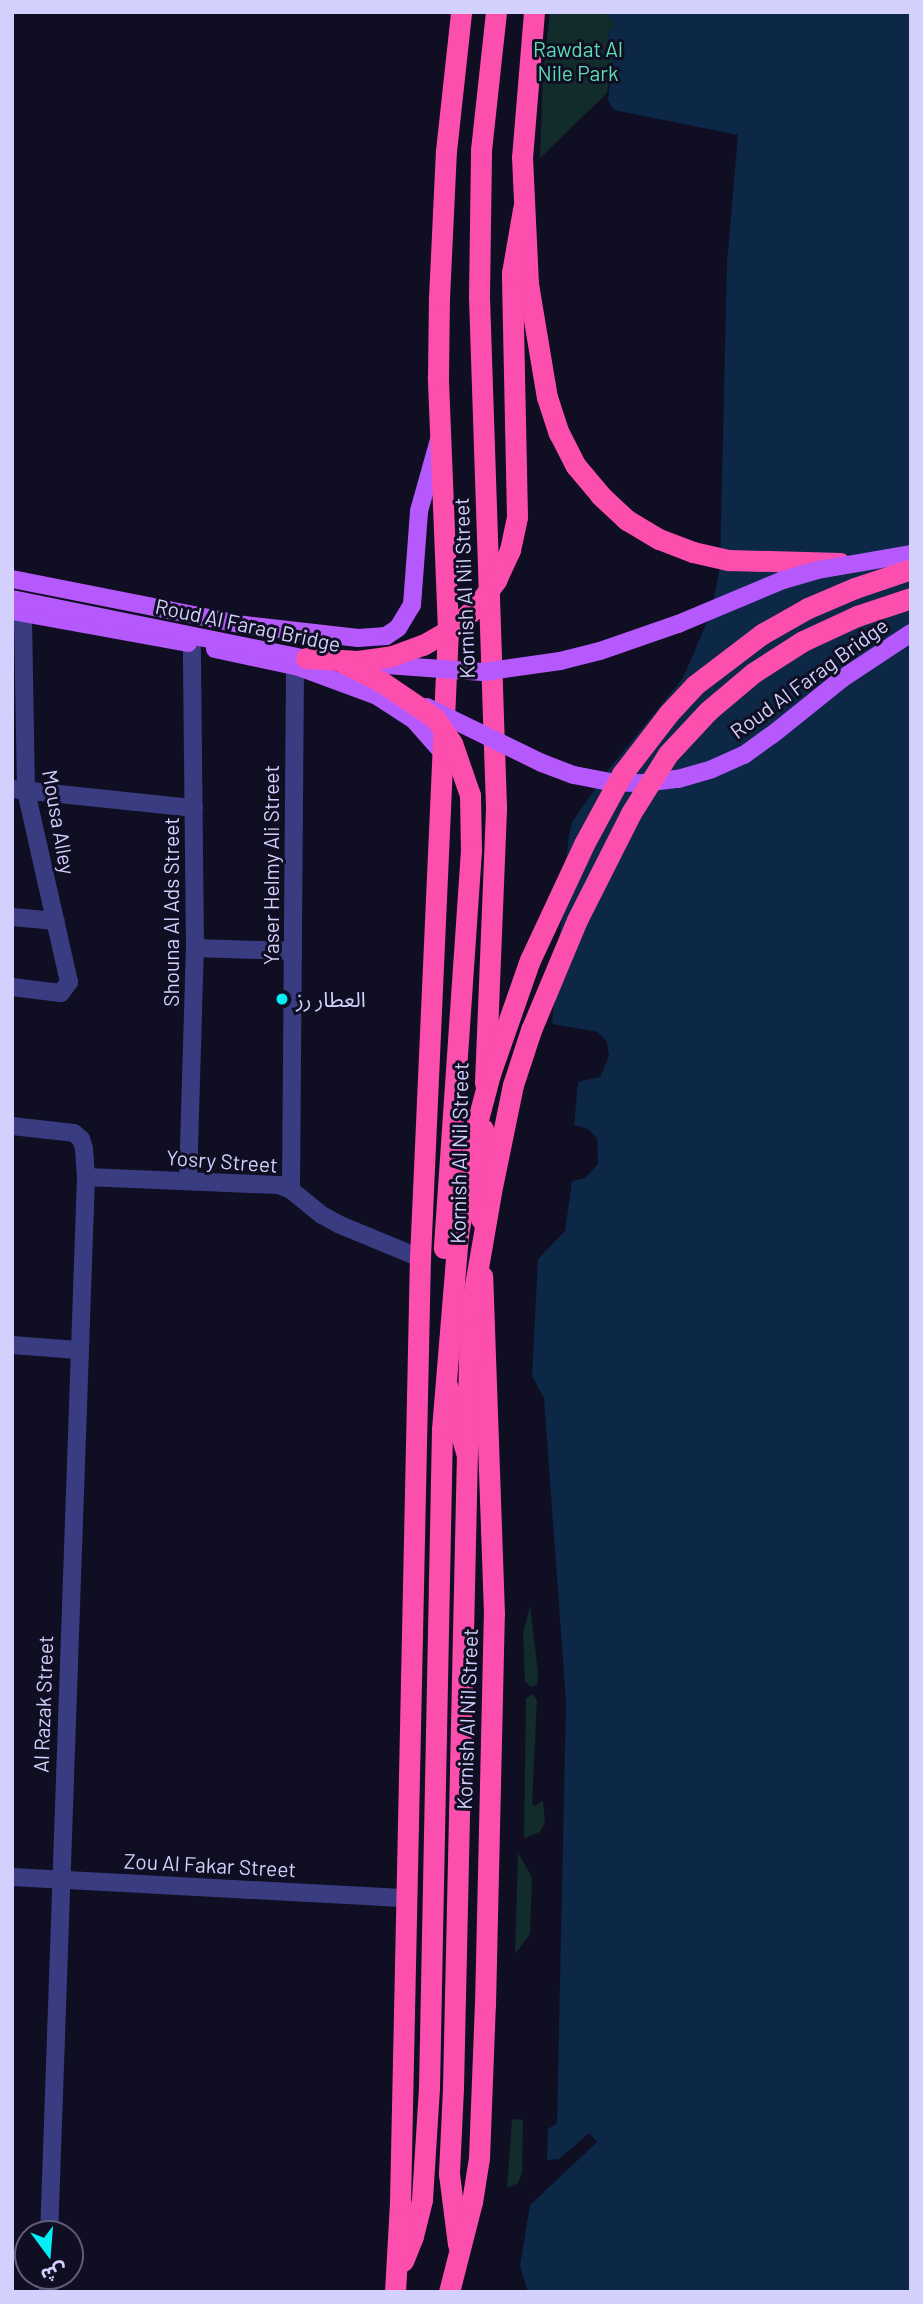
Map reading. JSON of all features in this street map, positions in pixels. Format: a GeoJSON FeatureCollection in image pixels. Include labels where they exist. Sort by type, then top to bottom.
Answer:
{"type":"FeatureCollection","features":[{"type":"Feature","properties":{"kind":"highway","name":"Kornish Al Nil Street"},"geometry":{"type":"LineString","coordinates":[[397,2282],[421,1258],[448,630],[440,436],[439,298],[446,151],[461,12]]}},
{"type":"Feature","properties":{"kind":"highway","name":"Kornish Al Nil Street"},"geometry":{"type":"LineString","coordinates":[[449,2292],[472,2202],[481,2126],[494,1660],[480,1199],[496,807],[479,296],[481,150],[496,12]]}},
{"type":"Feature","properties":{"kind":"highway"},"geometry":{"type":"LineString","coordinates":[[534,12],[525,102],[523,209],[532,322],[547,397],[559,433],[576,466],[600,495],[638,526],[659,539],[693,552],[729,560],[853,564]]}},
{"type":"Feature","properties":{"kind":"highway"},"geometry":{"type":"LineString","coordinates":[[300,662],[358,661],[392,656],[423,645],[452,628],[477,607],[496,580],[510,550],[517,517],[512,273],[523,209]]}},
{"type":"Feature","properties":{"kind":"highway"},"geometry":{"type":"LineString","coordinates":[[397,2282],[414,2236],[422,2199],[429,2088],[442,1429],[461,1208],[475,1127],[490,1074],[530,960],[584,844],[622,774],[668,713],[695,685],[762,634],[808,608],[855,587],[911,569]]}},
{"type":"Feature","properties":{"kind":"highway"},"geometry":{"type":"LineString","coordinates":[[459,2250],[449,2174],[470,1314],[513,1085],[531,1030],[576,920],[631,813],[668,754],[708,711],[763,667],[803,641],[857,616],[911,598]]}},
{"type":"Feature","properties":{"kind":"highway"},"geometry":{"type":"LineString","coordinates":[[340,662],[382,682],[435,718],[452,743],[470,796],[471,850],[444,1231],[442,1348],[457,1425],[488,1506]]}},
{"type":"Feature","properties":{"kind":"main road"},"geometry":{"type":"LineString","coordinates":[[12,579],[244,625],[358,638],[386,636],[398,628],[412,605],[419,511],[440,436]]}},
{"type":"Feature","properties":{"kind":"main road","name":"Roud Al Farag Bridge"},"geometry":{"type":"LineString","coordinates":[[12,590],[304,649],[340,662],[459,672],[507,670],[546,664],[639,638],[783,580],[911,554]]}},
{"type":"Feature","properties":{"kind":"main road"},"geometry":{"type":"LineString","coordinates":[[16,608],[192,644],[300,662],[396,707],[422,728],[444,754]]}},
{"type":"Feature","properties":{"kind":"main road","name":"Roud Al Farag Bridge"},"geometry":{"type":"LineString","coordinates":[[16,608],[360,675],[498,744],[574,775],[609,782],[643,783],[678,779],[712,769],[744,755],[843,678],[911,633]]}},
{"type":"Feature","properties":{"kind":"street","name":"Mousa Alley"},"geometry":{"type":"LineString","coordinates":[[12,987],[61,993],[69,982],[56,921],[19,790],[16,608]]}},
{"type":"Feature","properties":{"kind":"street","name":"Shouna Al Ads Street"},"geometry":{"type":"LineString","coordinates":[[188,1181],[195,948],[192,644]]}},
{"type":"Feature","properties":{"kind":"street","name":"Yaser Helmy Ali Street"},"geometry":{"type":"LineString","coordinates":[[291,1190],[300,662]]}},
{"type":"Feature","properties":{"kind":"street"},"geometry":{"type":"LineString","coordinates":[[19,790],[194,808]]}},
{"type":"Feature","properties":{"kind":"street"},"geometry":{"type":"LineString","coordinates":[[12,917],[56,921]]}},
{"type":"Feature","properties":{"kind":"street"},"geometry":{"type":"LineString","coordinates":[[195,948],[293,951]]}},
{"type":"Feature","properties":{"kind":"street","name":"Al Razak Street"},"geometry":{"type":"LineString","coordinates":[[12,1126],[74,1133],[81,1139],[84,1149],[86,1177],[49,2220]]}},
{"type":"Feature","properties":{"kind":"street","name":"Yosry Street"},"geometry":{"type":"LineString","coordinates":[[86,1177],[279,1185],[291,1190],[330,1220],[421,1258]]}},
{"type":"Feature","properties":{"kind":"street"},"geometry":{"type":"LineString","coordinates":[[12,1345],[78,1350]]}},
{"type":"Feature","properties":{"kind":"street","name":"Zou Al Fakar Street"},"geometry":{"type":"LineString","coordinates":[[12,1877],[406,1898]]}},
{"type":"Feature","properties":{"kind":"green space","name":"Rawdat Al Nile Park"},"geometry":{"type":"Polygon","coordinates":[[[550,12],[606,12],[615,24],[608,34],[612,62],[607,93],[540,158],[543,74],[550,12]]]}},
{"type":"Feature","properties":{"kind":"green space"},"geometry":{"type":"Polygon","coordinates":[[[530,1606],[538,1672],[537,1685],[531,1687],[525,1681],[523,1634],[530,1606]]]}},
{"type":"Feature","properties":{"kind":"green space"},"geometry":{"type":"Polygon","coordinates":[[[533,1694],[537,1700],[532,1803],[535,1806],[543,1801],[545,1823],[540,1832],[524,1838],[526,1698],[533,1694]]]}},
{"type":"Feature","properties":{"kind":"green space"},"geometry":{"type":"Polygon","coordinates":[[[518,1853],[532,1877],[530,1934],[515,1954],[518,1853]]]}},
{"type":"Feature","properties":{"kind":"green space"},"geometry":{"type":"Polygon","coordinates":[[[512,2119],[523,2120],[522,2173],[518,2183],[507,2188],[512,2119]]]}},
{"type":"Feature","properties":{"kind":"water"},"geometry":{"type":"Polygon","coordinates":[[[606,12],[911,12],[911,2292],[528,2292],[520,2266],[530,2205],[597,2142],[589,2133],[559,2159],[547,2160],[548,2129],[557,2123],[566,1702],[544,1398],[532,1376],[538,1259],[565,1231],[572,1181],[585,1178],[598,1164],[597,1138],[588,1129],[574,1125],[578,1082],[600,1077],[609,1056],[607,1042],[598,1032],[552,1024],[568,842],[572,822],[609,769],[683,678],[711,613],[720,566],[727,263],[738,135],[614,110],[608,100],[612,62],[608,34],[615,24],[606,12]]]}},
{"type":"Feature","properties":{"kind":"place","name":"العطار رز"},"geometry":{"type":"Point","coordinates":[282,999]}}]}
